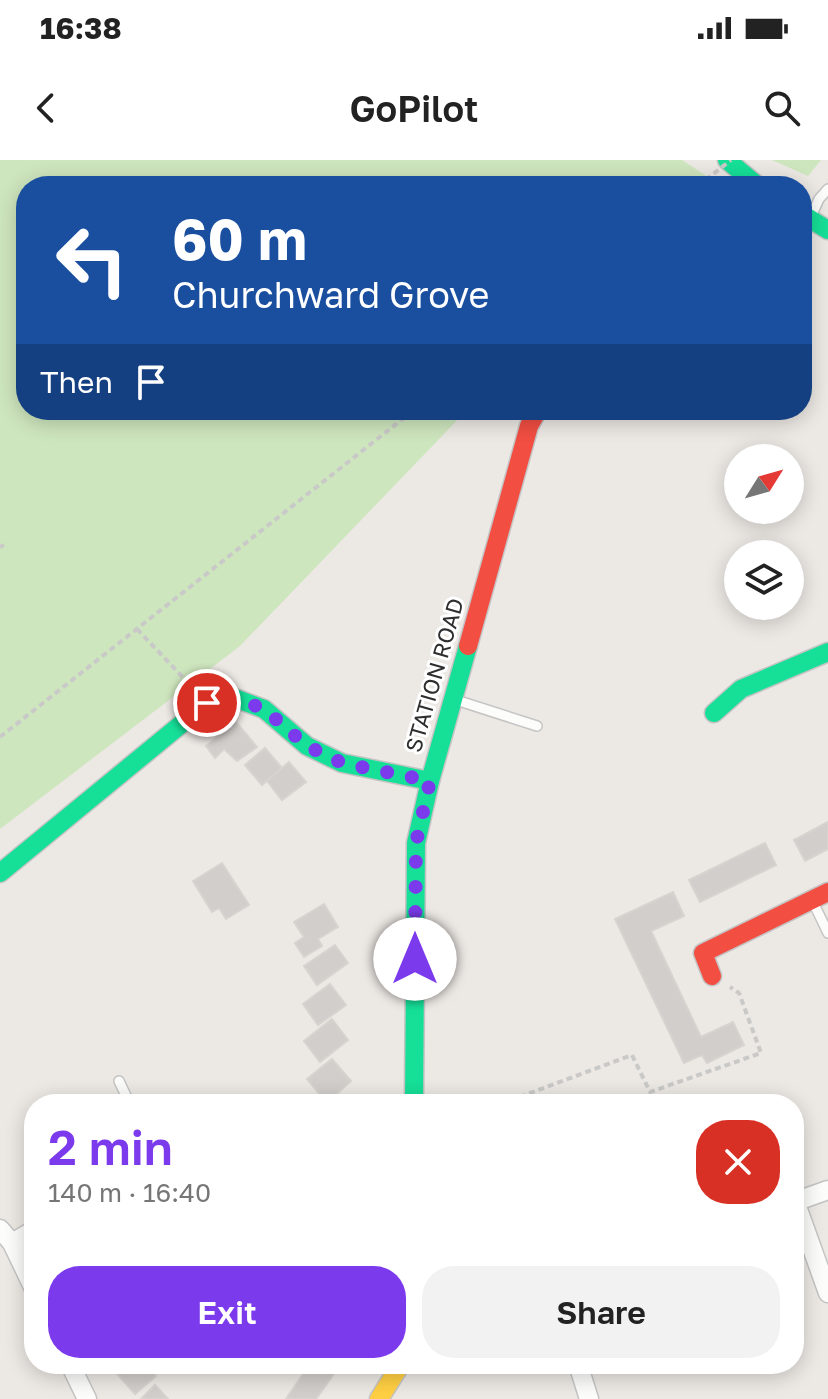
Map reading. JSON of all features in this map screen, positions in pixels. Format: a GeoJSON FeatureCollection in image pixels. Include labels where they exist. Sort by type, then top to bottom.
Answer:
{"type":"FeatureCollection","features":[{"type":"Feature","properties":{"kind":"street"},"geometry":{"type":"LineString","coordinates":[[729,160],[747,176]]}},
{"type":"Feature","properties":{"kind":"street","name":"STATION ROAD"},"geometry":{"type":"LineString","coordinates":[[414,1094],[416,843],[430,781],[532,420]]}},
{"type":"Feature","properties":{"kind":"street"},"geometry":{"type":"LineString","coordinates":[[714,713],[741,689],[828,652]]}},
{"type":"Feature","properties":{"kind":"street"},"geometry":{"type":"LineString","coordinates":[[0,873],[207,703],[232,697],[264,709],[307,746],[342,763],[430,781]]}},
{"type":"Feature","properties":{"kind":"street"},"geometry":{"type":"LineString","coordinates":[[712,976],[703,953],[820,896]]}},
{"type":"Feature","properties":{"kind":"street"},"geometry":{"type":"LineString","coordinates":[[804,1198],[828,1190]]}},
{"type":"Feature","properties":{"kind":"street"},"geometry":{"type":"LineString","coordinates":[[804,1229],[828,1293]]}},
{"type":"Feature","properties":{"kind":"street"},"geometry":{"type":"LineString","coordinates":[[6,1236],[24,1270]]}},
{"type":"Feature","properties":{"kind":"street"},"geometry":{"type":"LineString","coordinates":[[75,1374],[87,1399]]}},
{"type":"Feature","properties":{"kind":"street"},"geometry":{"type":"LineString","coordinates":[[379,1399],[395,1374]]}},
{"type":"Feature","properties":{"kind":"street"},"geometry":{"type":"LineString","coordinates":[[581,1374],[589,1399]]}},
{"type":"Feature","properties":{"kind":"lane"},"geometry":{"type":"LineString","coordinates":[[812,209],[828,189]]}},
{"type":"Feature","properties":{"kind":"lane"},"geometry":{"type":"LineString","coordinates":[[453,699],[537,726]]}},
{"type":"Feature","properties":{"kind":"lane"},"geometry":{"type":"LineString","coordinates":[[820,896],[828,933]]}},
{"type":"Feature","properties":{"kind":"lane"},"geometry":{"type":"LineString","coordinates":[[119,1081],[125,1094]]}},
{"type":"Feature","properties":{"kind":"path"},"geometry":{"type":"LineString","coordinates":[[710,176],[729,160]]}},
{"type":"Feature","properties":{"kind":"path"},"geometry":{"type":"LineString","coordinates":[[0,737],[401,420]]}},
{"type":"Feature","properties":{"kind":"path"},"geometry":{"type":"LineString","coordinates":[[136,628],[176,671]]}},
{"type":"Feature","properties":{"kind":"path"},"geometry":{"type":"LineString","coordinates":[[528,1094],[632,1055],[650,1092],[761,1053],[739,993],[712,976]]}},
{"type":"Feature","properties":{"kind":"green space"},"geometry":{"type":"Polygon","coordinates":[[[0,160],[682,160],[707,176],[16,176],[16,420],[457,420],[240,646],[0,829],[0,160]]]}},
{"type":"Feature","properties":{"kind":"green space"},"geometry":{"type":"Polygon","coordinates":[[[772,160],[821,160],[808,176],[772,160]]]}},
{"type":"Feature","properties":{"kind":"building"},"geometry":{"type":"Polygon","coordinates":[[[236,722],[257,747],[237,761],[224,749],[215,758],[206,746],[236,722]]]}},
{"type":"Feature","properties":{"kind":"building"},"geometry":{"type":"Polygon","coordinates":[[[265,748],[282,768],[262,785],[245,765],[265,748]]]}},
{"type":"Feature","properties":{"kind":"building"},"geometry":{"type":"Polygon","coordinates":[[[289,762],[306,782],[282,800],[267,781],[289,762]]]}},
{"type":"Feature","properties":{"kind":"building"},"geometry":{"type":"Polygon","coordinates":[[[828,822],[828,849],[805,861],[794,840],[828,822]]]}},
{"type":"Feature","properties":{"kind":"building"},"geometry":{"type":"Polygon","coordinates":[[[765,843],[776,865],[700,902],[689,880],[765,843]]]}},
{"type":"Feature","properties":{"kind":"building"},"geometry":{"type":"Polygon","coordinates":[[[222,863],[249,905],[226,919],[219,908],[212,912],[193,881],[222,863]]]}},
{"type":"Feature","properties":{"kind":"building"},"geometry":{"type":"Polygon","coordinates":[[[673,892],[684,916],[651,931],[701,1037],[733,1022],[744,1045],[707,1063],[702,1055],[684,1063],[615,919],[673,892]]]}},
{"type":"Feature","properties":{"kind":"building"},"geometry":{"type":"Polygon","coordinates":[[[324,904],[338,927],[318,939],[322,946],[304,957],[295,943],[304,937],[294,922],[324,904]]]}},
{"type":"Feature","properties":{"kind":"building"},"geometry":{"type":"Polygon","coordinates":[[[335,945],[348,963],[317,985],[304,966],[335,945]]]}},
{"type":"Feature","properties":{"kind":"building"},"geometry":{"type":"Polygon","coordinates":[[[330,984],[346,1005],[318,1025],[303,1004],[330,984]]]}},
{"type":"Feature","properties":{"kind":"building"},"geometry":{"type":"Polygon","coordinates":[[[332,1019],[348,1040],[320,1062],[304,1041],[332,1019]]]}},
{"type":"Feature","properties":{"kind":"building"},"geometry":{"type":"Polygon","coordinates":[[[332,1059],[351,1081],[337,1094],[320,1094],[307,1079],[332,1059]]]}},
{"type":"Feature","properties":{"kind":"building"},"geometry":{"type":"Polygon","coordinates":[[[117,1374],[154,1374],[156,1376],[135,1394],[117,1374]]]}},
{"type":"Feature","properties":{"kind":"building"},"geometry":{"type":"Polygon","coordinates":[[[303,1374],[334,1374],[316,1399],[286,1399],[303,1374]]]}},
{"type":"Feature","properties":{"kind":"building"},"geometry":{"type":"Polygon","coordinates":[[[155,1385],[168,1399],[141,1399],[155,1385]]]}},
{"type":"Feature","properties":{"kind":"traffic: fast"},"geometry":{"type":"LineString","coordinates":[[727,160],[746,176]]}},
{"type":"Feature","properties":{"kind":"traffic: fast"},"geometry":{"type":"LineString","coordinates":[[812,220],[828,230]]}},
{"type":"Feature","properties":{"kind":"traffic: fast"},"geometry":{"type":"LineString","coordinates":[[414,1094],[416,843],[468,646]]}},
{"type":"Feature","properties":{"kind":"traffic: fast"},"geometry":{"type":"LineString","coordinates":[[714,713],[741,689],[828,652]]}},
{"type":"Feature","properties":{"kind":"traffic: fast"},"geometry":{"type":"LineString","coordinates":[[0,873],[207,703],[232,697],[264,709],[307,746],[342,763],[430,781]]}},
{"type":"Feature","properties":{"kind":"traffic: slow"},"geometry":{"type":"LineString","coordinates":[[379,1399],[395,1374]]}},
{"type":"Feature","properties":{"kind":"traffic: jam"},"geometry":{"type":"LineString","coordinates":[[468,646],[532,420]]}},
{"type":"Feature","properties":{"kind":"traffic: jam"},"geometry":{"type":"LineString","coordinates":[[712,976],[703,953],[828,892]]}},
{"type":"Feature","properties":{"kind":"route"},"geometry":{"type":"LineString","coordinates":[[207,703],[232,697],[264,709],[307,746],[342,763],[430,781],[416,843],[415,959]]}}]}
